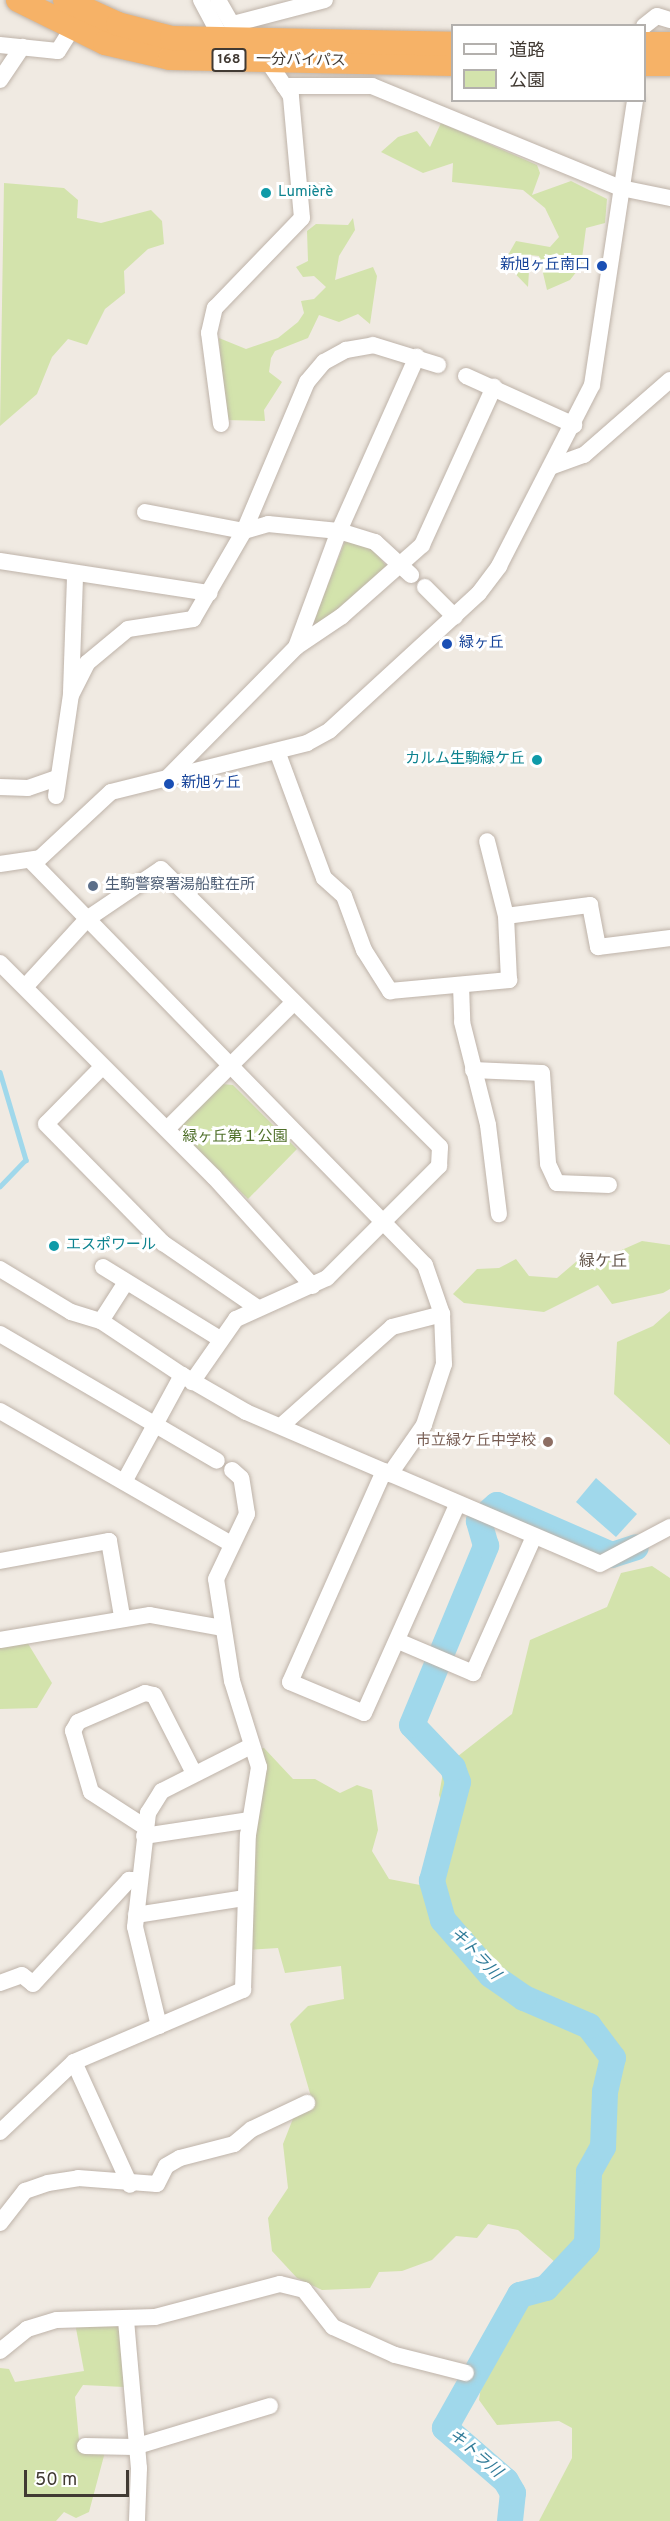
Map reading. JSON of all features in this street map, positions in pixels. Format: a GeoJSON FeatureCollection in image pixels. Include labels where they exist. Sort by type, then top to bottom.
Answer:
{"type":"FeatureCollection","features":[{"type":"Feature","properties":{"kind":"highway","name":"一分バイパス"},"geometry":{"type":"LineString","coordinates":[[18,0],[72,29],[170,58],[231,36]]}},
{"type":"Feature","properties":{"kind":"highway","name":"一分バイパス"},"geometry":{"type":"LineString","coordinates":[[65,0],[118,24],[172,38],[231,36],[451,44]]}},
{"type":"Feature","properties":{"kind":"highway","name":"一分バイパス"},"geometry":{"type":"LineString","coordinates":[[231,36],[267,60],[451,64]]}},
{"type":"Feature","properties":{"kind":"highway"},"geometry":{"type":"LineString","coordinates":[[646,44],[670,44]]}},
{"type":"Feature","properties":{"kind":"highway"},"geometry":{"type":"LineString","coordinates":[[646,64],[670,64]]}},
{"type":"Feature","properties":{"kind":"street"},"geometry":{"type":"LineString","coordinates":[[218,0],[231,36]]}},
{"type":"Feature","properties":{"kind":"street"},"geometry":{"type":"LineString","coordinates":[[231,36],[325,0]]}},
{"type":"Feature","properties":{"kind":"street"},"geometry":{"type":"LineString","coordinates":[[205,7],[231,36]]}},
{"type":"Feature","properties":{"kind":"street"},"geometry":{"type":"LineString","coordinates":[[646,25],[657,16],[670,20]]}},
{"type":"Feature","properties":{"kind":"street"},"geometry":{"type":"LineString","coordinates":[[0,45],[58,51],[72,29]]}},
{"type":"Feature","properties":{"kind":"street"},"geometry":{"type":"LineString","coordinates":[[0,80],[22,47]]}},
{"type":"Feature","properties":{"kind":"street"},"geometry":{"type":"LineString","coordinates":[[221,424],[209,333],[215,308],[302,218],[291,96],[267,60]]}},
{"type":"Feature","properties":{"kind":"street"},"geometry":{"type":"LineString","coordinates":[[284,86],[372,86],[621,188],[670,198]]}},
{"type":"Feature","properties":{"kind":"street"},"geometry":{"type":"LineString","coordinates":[[0,864],[31,861],[54,847],[100,798],[169,776],[277,751],[330,730],[455,617],[499,566],[574,425],[597,360],[635,102]]}},
{"type":"Feature","properties":{"kind":"street"},"geometry":{"type":"LineString","coordinates":[[71,695],[87,663],[109,640],[128,629],[193,619],[244,531],[281,434],[307,382],[324,362],[346,350],[373,345],[438,364]]}},
{"type":"Feature","properties":{"kind":"street"},"geometry":{"type":"LineString","coordinates":[[296,647],[339,531],[417,357]]}},
{"type":"Feature","properties":{"kind":"street"},"geometry":{"type":"LineString","coordinates":[[466,376],[574,425]]}},
{"type":"Feature","properties":{"kind":"street"},"geometry":{"type":"LineString","coordinates":[[554,466],[584,455],[670,380]]}},
{"type":"Feature","properties":{"kind":"street"},"geometry":{"type":"LineString","coordinates":[[169,776],[296,647],[406,570],[449,495],[494,387]]}},
{"type":"Feature","properties":{"kind":"street"},"geometry":{"type":"LineString","coordinates":[[145,512],[244,531],[268,524],[339,531],[375,542],[406,570]]}},
{"type":"Feature","properties":{"kind":"street"},"geometry":{"type":"LineString","coordinates":[[0,561],[75,576],[210,593]]}},
{"type":"Feature","properties":{"kind":"street"},"geometry":{"type":"LineString","coordinates":[[56,796],[71,695],[75,576]]}},
{"type":"Feature","properties":{"kind":"street"},"geometry":{"type":"LineString","coordinates":[[425,587],[455,617]]}},
{"type":"Feature","properties":{"kind":"street"},"geometry":{"type":"LineString","coordinates":[[277,751],[324,878],[344,896],[364,950],[390,991],[509,980],[506,916],[487,841]]}},
{"type":"Feature","properties":{"kind":"street"},"geometry":{"type":"LineString","coordinates":[[0,787],[28,788],[57,778]]}},
{"type":"Feature","properties":{"kind":"street"},"geometry":{"type":"LineString","coordinates":[[31,861],[384,1221],[424,1265],[442,1314],[446,1338],[438,1395],[387,1472],[290,1682],[364,1713],[457,1505]]}},
{"type":"Feature","properties":{"kind":"street"},"geometry":{"type":"LineString","coordinates":[[25,987],[87,919],[160,869],[440,1147],[439,1166],[384,1221],[313,1286],[255,1306],[220,1339],[153,1425],[124,1482]]}},
{"type":"Feature","properties":{"kind":"street"},"geometry":{"type":"LineString","coordinates":[[506,916],[591,904],[598,947],[670,938]]}},
{"type":"Feature","properties":{"kind":"street"},"geometry":{"type":"LineString","coordinates":[[0,963],[101,1068],[167,1130],[313,1286]]}},
{"type":"Feature","properties":{"kind":"street"},"geometry":{"type":"LineString","coordinates":[[461,985],[462,1022],[488,1125],[499,1214]]}},
{"type":"Feature","properties":{"kind":"street"},"geometry":{"type":"LineString","coordinates":[[167,1130],[229,1062],[293,1003]]}},
{"type":"Feature","properties":{"kind":"street"},"geometry":{"type":"LineString","coordinates":[[101,1068],[46,1124],[163,1243],[255,1306]]}},
{"type":"Feature","properties":{"kind":"street"},"geometry":{"type":"LineString","coordinates":[[473,1070],[542,1073],[548,1164],[557,1184],[609,1185]]}},
{"type":"Feature","properties":{"kind":"street"},"geometry":{"type":"LineString","coordinates":[[103,1267],[220,1339]]}},
{"type":"Feature","properties":{"kind":"street"},"geometry":{"type":"LineString","coordinates":[[0,1269],[71,1312],[101,1321],[187,1379],[281,1426],[532,1539],[600,1564],[670,1527]]}},
{"type":"Feature","properties":{"kind":"street"},"geometry":{"type":"LineString","coordinates":[[101,1321],[126,1282]]}},
{"type":"Feature","properties":{"kind":"street"},"geometry":{"type":"LineString","coordinates":[[281,1426],[392,1327],[442,1314]]}},
{"type":"Feature","properties":{"kind":"street"},"geometry":{"type":"LineString","coordinates":[[0,1334],[225,1465],[248,1501],[241,1533],[230,1543],[216,1579],[222,1628],[249,1748],[259,1767],[250,1820],[244,1898],[243,1990],[74,2062],[0,2132]]}},
{"type":"Feature","properties":{"kind":"street"},"geometry":{"type":"LineString","coordinates":[[0,1411],[230,1543]]}},
{"type":"Feature","properties":{"kind":"street"},"geometry":{"type":"LineString","coordinates":[[398,1641],[473,1673],[532,1539]]}},
{"type":"Feature","properties":{"kind":"street"},"geometry":{"type":"LineString","coordinates":[[0,1561],[110,1541],[122,1616]]}},
{"type":"Feature","properties":{"kind":"street"},"geometry":{"type":"LineString","coordinates":[[0,1640],[122,1616],[150,1615],[222,1628]]}},
{"type":"Feature","properties":{"kind":"street"},"geometry":{"type":"LineString","coordinates":[[194,1773],[154,1695],[145,1693],[78,1722],[73,1731],[91,1792],[145,1832],[250,1820]]}},
{"type":"Feature","properties":{"kind":"street"},"geometry":{"type":"LineString","coordinates":[[159,2026],[136,1915],[145,1832],[153,1801],[194,1773],[249,1748]]}},
{"type":"Feature","properties":{"kind":"street"},"geometry":{"type":"LineString","coordinates":[[0,1983],[22,1975],[33,1984],[129,1880],[138,1880]]}},
{"type":"Feature","properties":{"kind":"street"},"geometry":{"type":"LineString","coordinates":[[136,1915],[244,1898]]}},
{"type":"Feature","properties":{"kind":"street"},"geometry":{"type":"LineString","coordinates":[[74,2062],[130,2185]]}},
{"type":"Feature","properties":{"kind":"street"},"geometry":{"type":"LineString","coordinates":[[0,2223],[25,2191],[48,2183],[78,2178],[130,2185],[157,2184],[166,2166],[180,2158],[234,2144],[252,2129],[307,2103]]}},
{"type":"Feature","properties":{"kind":"street"},"geometry":{"type":"LineString","coordinates":[[0,2351],[27,2329],[57,2320],[126,2320],[292,2286],[304,2290],[333,2327],[395,2355],[466,2373]]}},
{"type":"Feature","properties":{"kind":"street"},"geometry":{"type":"LineString","coordinates":[[126,2320],[137,2521]]}},
{"type":"Feature","properties":{"kind":"street"},"geometry":{"type":"LineString","coordinates":[[85,2446],[134,2447],[270,2406]]}},
{"type":"Feature","properties":{"kind":"green space"},"geometry":{"type":"Polygon","coordinates":[[[441,123],[537,165],[540,173],[532,195],[571,181],[607,199],[605,223],[586,228],[581,266],[570,280],[547,290],[539,256],[530,255],[528,287],[504,262],[516,241],[550,247],[559,237],[545,208],[523,190],[452,182],[453,163],[423,173],[381,152],[398,137],[417,131],[430,147],[441,123]]]}},
{"type":"Feature","properties":{"kind":"green space"},"geometry":{"type":"Polygon","coordinates":[[[4,183],[64,188],[78,200],[77,218],[101,223],[151,210],[162,221],[164,244],[148,249],[124,271],[125,293],[105,309],[87,345],[68,339],[52,357],[37,394],[0,426],[4,183]]]}},
{"type":"Feature","properties":{"kind":"green space"},"geometry":{"type":"Polygon","coordinates":[[[353,218],[355,230],[339,256],[335,280],[373,267],[377,276],[370,324],[358,314],[339,322],[319,315],[308,338],[275,351],[271,358],[269,372],[282,382],[264,410],[265,421],[225,420],[219,338],[246,349],[278,338],[298,322],[304,313],[301,301],[314,299],[326,287],[314,276],[303,277],[296,267],[308,261],[307,231],[316,224],[348,225],[353,218]]]}},
{"type":"Feature","properties":{"kind":"green space"},"geometry":{"type":"Polygon","coordinates":[[[346,539],[372,548],[387,567],[325,624],[318,624],[313,622],[346,539]]]}},
{"type":"Feature","properties":{"kind":"green space","name":"緑ヶ丘第１公園"},"geometry":{"type":"Polygon","coordinates":[[[222,1084],[233,1085],[297,1149],[248,1199],[181,1133],[182,1125],[222,1084]]]}},
{"type":"Feature","properties":{"kind":"green space"},"geometry":{"type":"Polygon","coordinates":[[[642,1241],[670,1245],[670,1289],[663,1293],[612,1304],[598,1285],[544,1312],[464,1303],[453,1294],[477,1269],[499,1268],[516,1259],[529,1276],[557,1278],[584,1255],[608,1256],[642,1241]]]}},
{"type":"Feature","properties":{"kind":"green space"},"geometry":{"type":"Polygon","coordinates":[[[670,1311],[670,1445],[614,1394],[617,1342],[653,1326],[670,1311]]]}},
{"type":"Feature","properties":{"kind":"green space"},"geometry":{"type":"Polygon","coordinates":[[[652,1566],[670,1578],[670,2521],[539,2521],[572,2458],[572,2428],[559,2421],[497,2425],[479,2400],[483,2372],[522,2298],[560,2284],[556,2263],[518,2230],[488,2224],[477,2238],[456,2236],[432,2260],[402,2271],[379,2272],[370,2288],[322,2290],[297,2278],[272,2251],[268,2218],[288,2188],[283,2144],[294,2116],[314,2107],[290,2024],[308,2006],[344,1999],[341,1966],[285,1973],[278,1948],[246,1950],[254,1748],[264,1748],[293,1779],[315,1779],[340,1793],[357,1785],[372,1790],[378,1830],[372,1851],[389,1879],[420,1885],[445,1811],[439,1795],[444,1767],[512,1714],[530,1640],[607,1607],[621,1573],[652,1566]]]}},
{"type":"Feature","properties":{"kind":"green space"},"geometry":{"type":"Polygon","coordinates":[[[27,1642],[52,1683],[37,1708],[0,1709],[0,1647],[27,1642]]]}},
{"type":"Feature","properties":{"kind":"green space"},"geometry":{"type":"Polygon","coordinates":[[[75,2323],[120,2326],[124,2387],[83,2385],[75,2397],[80,2451],[105,2452],[89,2512],[76,2518],[64,2512],[56,2521],[0,2521],[0,2368],[9,2369],[15,2382],[84,2371],[75,2323]]]}},
{"type":"Feature","properties":{"kind":"water"},"geometry":{"type":"Polygon","coordinates":[[[596,1478],[637,1514],[616,1537],[576,1502],[596,1478]]]}},
{"type":"Feature","properties":{"kind":"waterway"},"geometry":{"type":"LineString","coordinates":[[0,1072],[26,1160],[0,1187]]}},
{"type":"Feature","properties":{"kind":"waterway","name":"キトラ川"},"geometry":{"type":"LineString","coordinates":[[510,2521],[513,2493],[506,2481],[445,2428],[520,2295],[546,2288],[587,2244],[589,2172],[603,2147],[605,2092],[613,2058],[589,2026],[524,1998],[491,1975],[443,1920],[432,1881],[458,1782],[453,1768],[412,1725],[486,1546],[479,1521],[497,1505],[612,1555],[636,1547]]}},
{"type":"Feature","properties":{"kind":"place","name":"Lumièrè"},"geometry":{"type":"Point","coordinates":[266,193]}},
{"type":"Feature","properties":{"kind":"place","name":"新旭ヶ丘南口"},"geometry":{"type":"Point","coordinates":[602,266]}},
{"type":"Feature","properties":{"kind":"place","name":"緑ヶ丘"},"geometry":{"type":"Point","coordinates":[447,644]}},
{"type":"Feature","properties":{"kind":"place","name":"カルム生駒緑ケ丘"},"geometry":{"type":"Point","coordinates":[537,760]}},
{"type":"Feature","properties":{"kind":"place","name":"新旭ヶ丘"},"geometry":{"type":"Point","coordinates":[169,784]}},
{"type":"Feature","properties":{"kind":"place","name":"生駒警察署湯船駐在所"},"geometry":{"type":"Point","coordinates":[93,886]}},
{"type":"Feature","properties":{"kind":"place","name":"エスポワール"},"geometry":{"type":"Point","coordinates":[54,1246]}},
{"type":"Feature","properties":{"kind":"place","name":"市立緑ケ丘中学校"},"geometry":{"type":"Point","coordinates":[548,1442]}},
{"type":"Feature","properties":{"kind":"district","name":"緑ケ丘"},"geometry":{"type":"Point","coordinates":[603,1262]}}]}
